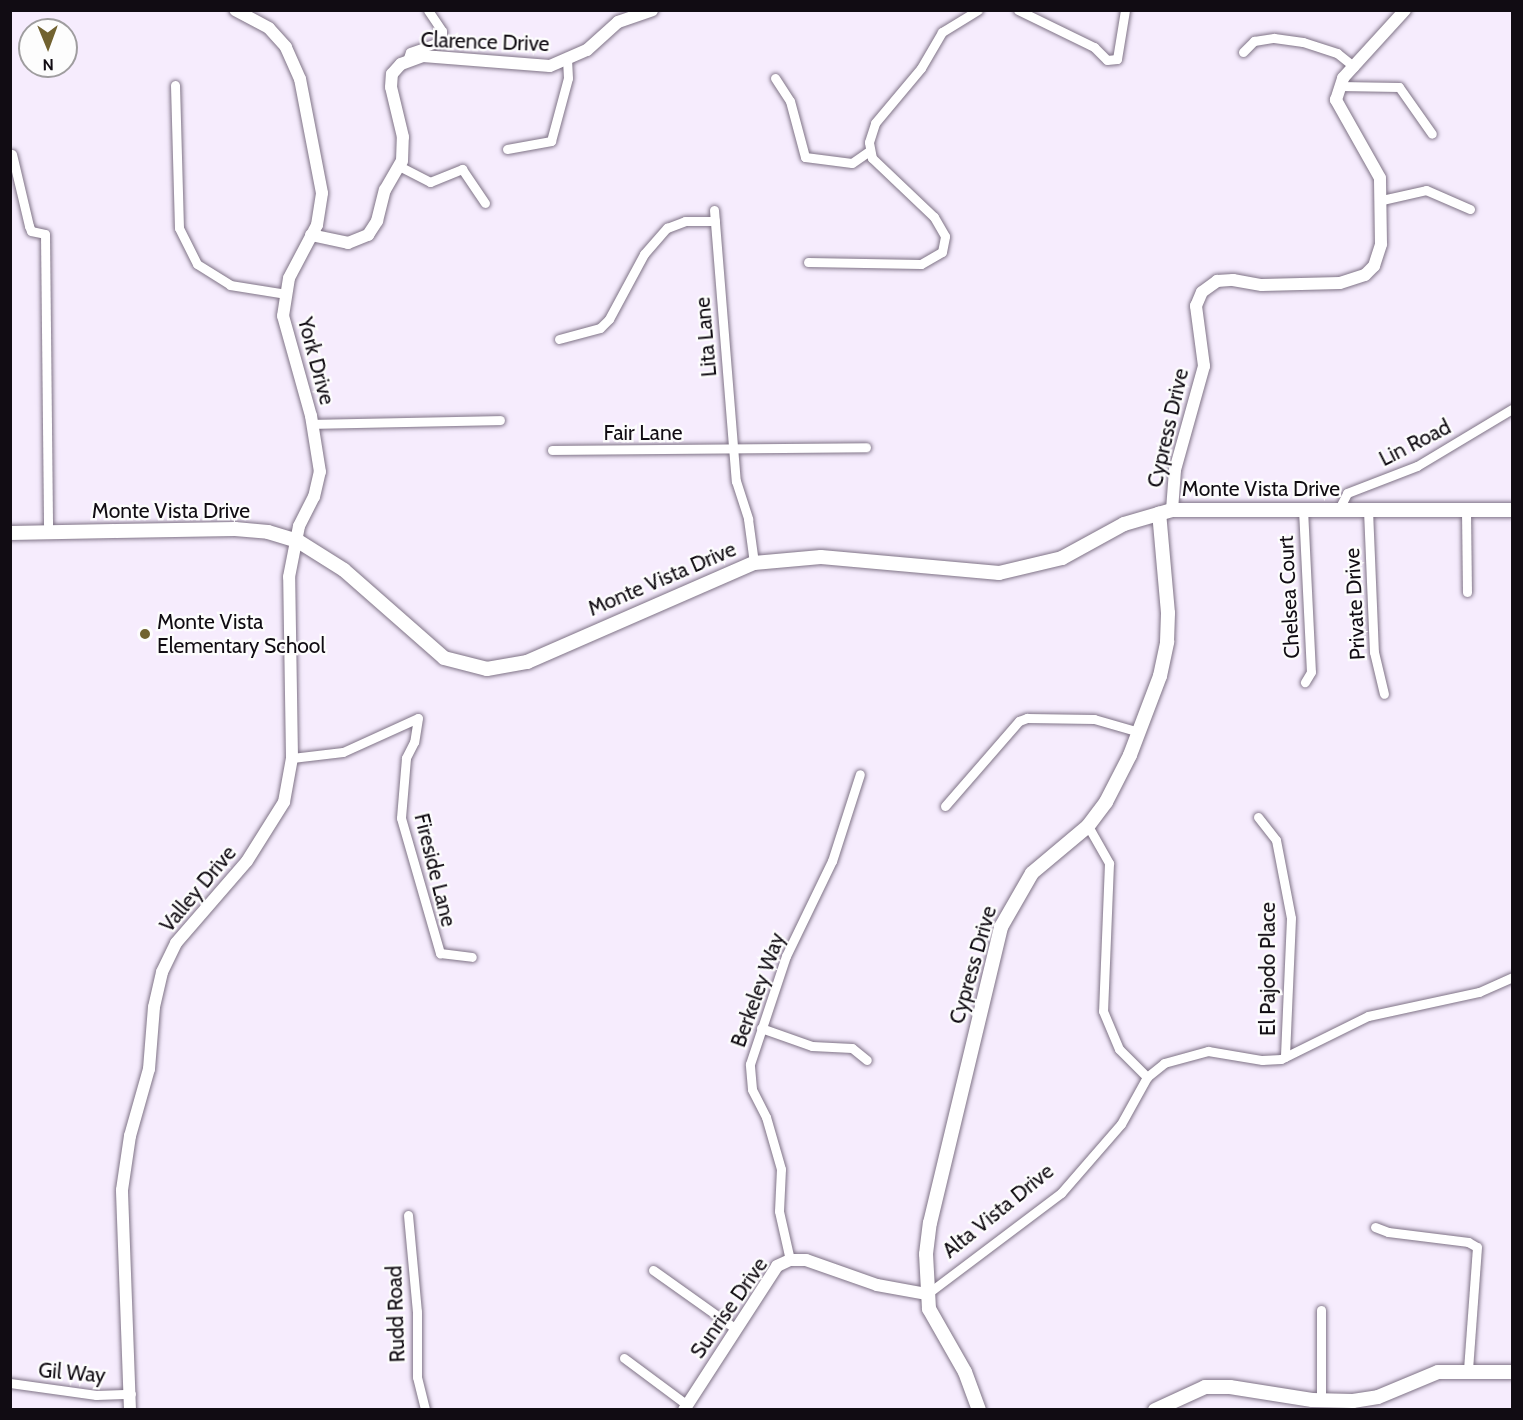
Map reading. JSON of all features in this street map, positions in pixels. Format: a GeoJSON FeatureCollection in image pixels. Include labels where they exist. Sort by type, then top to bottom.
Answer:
{"type":"FeatureCollection","features":[{"type":"Feature","properties":{"kind":"main road","name":"Monte Vista Drive"},"geometry":{"type":"LineString","coordinates":[[10,533],[234,529],[268,532],[298,541],[344,570],[444,658],[487,669],[527,662],[690,587],[754,563],[820,557],[1007,572],[1062,558],[1124,524],[1165,512],[1303,509],[1512,510]]}},
{"type":"Feature","properties":{"kind":"main road","name":"Cypress Drive"},"geometry":{"type":"LineString","coordinates":[[927,1294],[930,1223],[1001,927],[1032,873],[1088,826],[1122,774],[1162,669],[1167,642],[1165,512]]}},
{"type":"Feature","properties":{"kind":"main road"},"geometry":{"type":"LineString","coordinates":[[927,1294],[929,1309],[965,1372],[979,1410]]}},
{"type":"Feature","properties":{"kind":"main road"},"geometry":{"type":"LineString","coordinates":[[1155,1410],[1188,1392],[1218,1386],[1321,1401],[1372,1399],[1427,1375],[1468,1370],[1512,1369]]}},
{"type":"Feature","properties":{"kind":"street","name":"York Drive"},"geometry":{"type":"LineString","coordinates":[[235,10],[269,28],[286,47],[300,79],[322,193],[320,215],[295,262],[286,294],[284,329],[312,424],[320,472],[314,497],[299,526],[298,541]]}},
{"type":"Feature","properties":{"kind":"street"},"geometry":{"type":"LineString","coordinates":[[407,61],[410,52],[442,41],[442,31],[428,10]]}},
{"type":"Feature","properties":{"kind":"street","name":"Clarence Drive"},"geometry":{"type":"LineString","coordinates":[[311,235],[348,243],[368,235],[399,166],[404,147],[391,87],[392,74],[407,61],[423,56],[526,67],[567,62],[618,22],[652,10]]}},
{"type":"Feature","properties":{"kind":"street"},"geometry":{"type":"LineString","coordinates":[[775,78],[790,101],[805,157],[852,163],[869,151],[875,123],[921,69],[936,39],[952,24],[978,10]]}},
{"type":"Feature","properties":{"kind":"street"},"geometry":{"type":"LineString","coordinates":[[1018,10],[1094,48],[1107,60],[1118,59],[1125,10]]}},
{"type":"Feature","properties":{"kind":"street"},"geometry":{"type":"LineString","coordinates":[[1339,86],[1405,10]]}},
{"type":"Feature","properties":{"kind":"street"},"geometry":{"type":"LineString","coordinates":[[1243,52],[1254,42],[1293,41],[1324,47],[1354,67]]}},
{"type":"Feature","properties":{"kind":"street"},"geometry":{"type":"LineString","coordinates":[[507,149],[551,141],[568,78],[567,62]]}},
{"type":"Feature","properties":{"kind":"street"},"geometry":{"type":"LineString","coordinates":[[175,85],[179,228],[197,264],[230,285],[286,294]]}},
{"type":"Feature","properties":{"kind":"street"},"geometry":{"type":"LineString","coordinates":[[1339,86],[1399,87],[1432,134]]}},
{"type":"Feature","properties":{"kind":"street","name":"Cypress Drive"},"geometry":{"type":"LineString","coordinates":[[1165,512],[1204,366],[1196,306],[1202,292],[1217,281],[1262,285],[1340,283],[1365,275],[1374,266],[1379,252],[1382,200],[1374,163],[1341,112],[1336,100],[1339,86]]}},
{"type":"Feature","properties":{"kind":"street"},"geometry":{"type":"LineString","coordinates":[[808,262],[921,264],[942,252],[945,236],[934,217],[894,183],[869,151]]}},
{"type":"Feature","properties":{"kind":"street"},"geometry":{"type":"LineString","coordinates":[[12,154],[31,231],[45,234],[48,533]]}},
{"type":"Feature","properties":{"kind":"street"},"geometry":{"type":"LineString","coordinates":[[399,166],[430,182],[462,169],[485,203]]}},
{"type":"Feature","properties":{"kind":"street"},"geometry":{"type":"LineString","coordinates":[[1382,200],[1426,190],[1470,208]]}},
{"type":"Feature","properties":{"kind":"street","name":"Lita Lane"},"geometry":{"type":"LineString","coordinates":[[714,210],[734,451],[754,563]]}},
{"type":"Feature","properties":{"kind":"street"},"geometry":{"type":"LineString","coordinates":[[559,339],[600,328],[609,319],[644,254],[667,228],[685,220],[715,221]]}},
{"type":"Feature","properties":{"kind":"street","name":"Lin Road"},"geometry":{"type":"LineString","coordinates":[[1340,509],[1347,493],[1417,466],[1512,409]]}},
{"type":"Feature","properties":{"kind":"street"},"geometry":{"type":"LineString","coordinates":[[312,424],[500,420]]}},
{"type":"Feature","properties":{"kind":"street"},"geometry":{"type":"LineString","coordinates":[[734,451],[758,446],[866,447]]}},
{"type":"Feature","properties":{"kind":"street","name":"Fair Lane"},"geometry":{"type":"LineString","coordinates":[[552,450],[734,451]]}},
{"type":"Feature","properties":{"kind":"street","name":"Chelsea Court"},"geometry":{"type":"LineString","coordinates":[[1303,509],[1311,672],[1305,682]]}},
{"type":"Feature","properties":{"kind":"street","name":"Private Drive"},"geometry":{"type":"LineString","coordinates":[[1368,510],[1374,652],[1384,694]]}},
{"type":"Feature","properties":{"kind":"street"},"geometry":{"type":"LineString","coordinates":[[1466,511],[1467,592]]}},
{"type":"Feature","properties":{"kind":"street","name":"Valley Drive"},"geometry":{"type":"LineString","coordinates":[[130,1410],[131,1394],[125,1354],[122,1190],[130,1136],[149,1069],[154,1007],[162,972],[187,928],[269,832],[284,802],[292,758],[289,587],[298,541]]}},
{"type":"Feature","properties":{"kind":"street","name":"Fireside Lane"},"geometry":{"type":"LineString","coordinates":[[292,758],[343,752],[418,718],[414,742],[406,758],[400,818],[440,953],[472,957]]}},
{"type":"Feature","properties":{"kind":"street"},"geometry":{"type":"LineString","coordinates":[[945,806],[997,745],[1027,718],[1094,719],[1139,732]]}},
{"type":"Feature","properties":{"kind":"street","name":"Berkeley Way"},"geometry":{"type":"LineString","coordinates":[[790,1260],[779,1211],[781,1169],[766,1117],[752,1089],[750,1064],[786,956],[832,861],[860,774]]}},
{"type":"Feature","properties":{"kind":"street","name":"El Pajodo Place"},"geometry":{"type":"LineString","coordinates":[[1258,817],[1276,840],[1291,918],[1285,1057]]}},
{"type":"Feature","properties":{"kind":"street"},"geometry":{"type":"LineString","coordinates":[[1088,826],[1108,863],[1103,1011],[1119,1049],[1147,1077]]}},
{"type":"Feature","properties":{"kind":"street","name":"Alta Vista Drive"},"geometry":{"type":"LineString","coordinates":[[927,1294],[1061,1193],[1121,1124],[1147,1077],[1164,1063],[1190,1053],[1219,1051],[1262,1060],[1285,1057],[1368,1016],[1479,992],[1512,977]]}},
{"type":"Feature","properties":{"kind":"street"},"geometry":{"type":"LineString","coordinates":[[761,1028],[812,1046],[852,1048],[867,1060]]}},
{"type":"Feature","properties":{"kind":"street","name":"Rudd Road"},"geometry":{"type":"LineString","coordinates":[[408,1215],[417,1312],[417,1377],[425,1410]]}},
{"type":"Feature","properties":{"kind":"street"},"geometry":{"type":"LineString","coordinates":[[1375,1227],[1388,1232],[1468,1242],[1477,1247],[1468,1370]]}},
{"type":"Feature","properties":{"kind":"street","name":"Sunrise Drive"},"geometry":{"type":"LineString","coordinates":[[686,1407],[777,1266],[790,1260],[806,1260],[877,1285],[927,1294]]}},
{"type":"Feature","properties":{"kind":"street"},"geometry":{"type":"LineString","coordinates":[[652,1270],[736,1329]]}},
{"type":"Feature","properties":{"kind":"street"},"geometry":{"type":"LineString","coordinates":[[1321,1310],[1321,1401]]}},
{"type":"Feature","properties":{"kind":"street"},"geometry":{"type":"LineString","coordinates":[[624,1358],[686,1407]]}},
{"type":"Feature","properties":{"kind":"street","name":"Gil Way"},"geometry":{"type":"LineString","coordinates":[[10,1383],[96,1395],[131,1394]]}},
{"type":"Feature","properties":{"kind":"place","name":"Monte Vista Elementary School"},"geometry":{"type":"Point","coordinates":[145,634]}}]}
